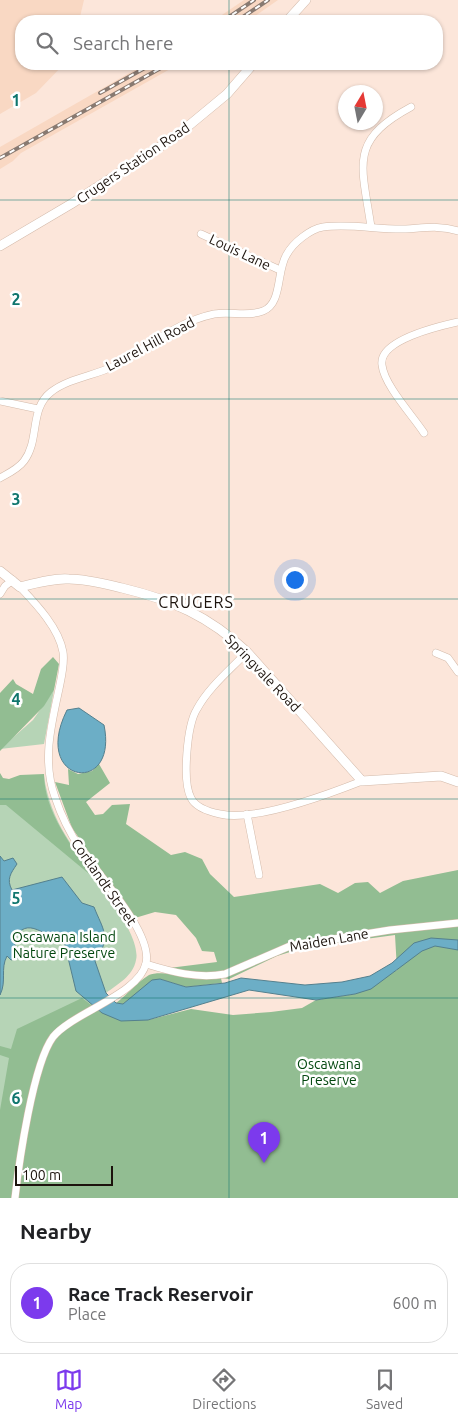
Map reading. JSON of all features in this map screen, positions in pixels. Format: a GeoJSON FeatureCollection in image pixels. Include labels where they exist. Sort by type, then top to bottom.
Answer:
{"type":"FeatureCollection","features":[{"type":"Feature","properties":{"kind":"street"},"geometry":{"type":"LineString","coordinates":[[292,15],[306,0]]}},
{"type":"Feature","properties":{"kind":"street","name":"Crugers Station Road"},"geometry":{"type":"LineString","coordinates":[[0,246],[175,137],[227,94],[248,70]]}},
{"type":"Feature","properties":{"kind":"street"},"geometry":{"type":"LineString","coordinates":[[371,227],[363,174],[368,140],[379,127],[412,107]]}},
{"type":"Feature","properties":{"kind":"street","name":"Laurel Hill Road"},"geometry":{"type":"LineString","coordinates":[[38,409],[51,392],[76,379],[112,366],[173,330],[194,320],[215,314],[263,311],[271,306],[275,298],[280,270],[287,253],[314,230],[321,227],[406,229],[427,226],[458,231]]}},
{"type":"Feature","properties":{"kind":"street","name":"Louis Lane"},"geometry":{"type":"LineString","coordinates":[[201,234],[280,270]]}},
{"type":"Feature","properties":{"kind":"street"},"geometry":{"type":"LineString","coordinates":[[424,434],[388,380],[381,364],[383,357],[388,348],[406,338],[458,322]]}},
{"type":"Feature","properties":{"kind":"street"},"geometry":{"type":"LineString","coordinates":[[0,401],[38,409],[30,451],[18,467],[0,478]]}},
{"type":"Feature","properties":{"kind":"street","name":"Cortlandt Street"},"geometry":{"type":"LineString","coordinates":[[0,571],[17,583],[50,626],[64,654],[48,752],[49,775],[55,798],[74,839],[134,922],[146,949],[146,964]]}},
{"type":"Feature","properties":{"kind":"street","name":"Springvale Road"},"geometry":{"type":"LineString","coordinates":[[17,583],[70,579],[102,583],[156,596],[190,610],[230,636],[362,781]]}},
{"type":"Feature","properties":{"kind":"street"},"geometry":{"type":"LineString","coordinates":[[0,594],[5,586],[17,583]]}},
{"type":"Feature","properties":{"kind":"street"},"geometry":{"type":"LineString","coordinates":[[246,652],[196,709],[191,726],[187,760],[190,798],[198,807],[220,814],[247,814],[310,801],[362,781],[442,776],[458,782]]}},
{"type":"Feature","properties":{"kind":"street"},"geometry":{"type":"LineString","coordinates":[[436,652],[448,658],[458,672]]}},
{"type":"Feature","properties":{"kind":"street"},"geometry":{"type":"LineString","coordinates":[[247,814],[259,874]]}},
{"type":"Feature","properties":{"kind":"street","name":"Maiden Lane"},"geometry":{"type":"LineString","coordinates":[[146,964],[192,975],[214,976],[225,974],[290,946],[381,931],[458,923]]}},
{"type":"Feature","properties":{"kind":"street"},"geometry":{"type":"LineString","coordinates":[[15,1198],[25,1132],[46,1051],[58,1032],[118,993],[140,975],[146,964]]}},
{"type":"Feature","properties":{"kind":"shaded area"},"geometry":{"type":"Polygon","coordinates":[[[0,0],[84,0],[80,15],[15,15],[15,70],[58,70],[36,93],[0,114],[0,0]]]}},
{"type":"Feature","properties":{"kind":"shaded area"},"geometry":{"type":"Polygon","coordinates":[[[244,0],[278,0],[257,15],[222,15],[244,0]]]}},
{"type":"Feature","properties":{"kind":"shaded area"},"geometry":{"type":"Polygon","coordinates":[[[135,70],[168,70],[21,153],[13,161],[0,169],[0,147],[135,70]]]}},
{"type":"Feature","properties":{"kind":"green space"},"geometry":{"type":"Polygon","coordinates":[[[53,657],[59,664],[54,690],[44,706],[0,751],[0,693],[13,679],[16,684],[33,694],[41,669],[53,657]]]}},
{"type":"Feature","properties":{"kind":"green space"},"geometry":{"type":"Polygon","coordinates":[[[54,690],[44,744],[0,749],[33,720],[54,690]]]}},
{"type":"Feature","properties":{"kind":"green space","name":"Oscawana Preserve"},"geometry":{"type":"Polygon","coordinates":[[[99,764],[110,783],[86,802],[95,815],[103,814],[112,805],[130,804],[126,824],[171,855],[185,852],[202,859],[210,874],[234,897],[320,884],[338,893],[355,883],[368,882],[380,893],[403,881],[458,870],[458,1198],[0,1198],[0,1110],[9,1058],[0,1055],[0,1046],[11,1049],[17,1029],[82,998],[102,1013],[148,1020],[191,1009],[233,1015],[302,1008],[316,1000],[355,994],[397,970],[395,935],[306,947],[277,956],[229,979],[221,978],[222,983],[186,987],[160,979],[123,1004],[116,1003],[145,978],[155,973],[220,978],[169,968],[217,962],[214,952],[202,951],[196,938],[176,915],[155,912],[135,918],[72,828],[55,782],[69,785],[68,769],[78,774],[92,771],[99,764]]]}},
{"type":"Feature","properties":{"kind":"green space"},"geometry":{"type":"Polygon","coordinates":[[[0,773],[3,778],[9,779],[20,775],[44,774],[45,788],[54,816],[94,878],[6,805],[0,805],[0,773]]]}},
{"type":"Feature","properties":{"kind":"green space","name":"Oscawana Island Nature Preserve"},"geometry":{"type":"Polygon","coordinates":[[[44,776],[49,800],[58,822],[121,916],[136,948],[136,960],[132,971],[106,993],[0,1198],[0,784],[44,776]]]}},
{"type":"Feature","properties":{"kind":"water"},"geometry":{"type":"Polygon","coordinates":[[[79,708],[104,725],[105,748],[99,763],[89,771],[77,772],[66,766],[59,754],[59,735],[67,710],[79,708]]]}},
{"type":"Feature","properties":{"kind":"water"},"geometry":{"type":"Polygon","coordinates":[[[0,856],[4,861],[13,858],[17,864],[9,879],[12,890],[62,877],[82,903],[94,907],[103,928],[105,939],[95,961],[106,993],[116,1003],[123,1004],[152,980],[160,979],[186,987],[225,983],[241,978],[305,985],[342,982],[370,976],[392,963],[414,943],[431,938],[458,940],[458,950],[435,946],[422,951],[371,989],[355,994],[316,1000],[249,990],[148,1020],[121,1021],[102,1013],[76,991],[64,941],[31,928],[25,928],[19,932],[14,940],[18,958],[11,960],[7,956],[0,995],[0,856]]]}},
{"type":"Feature","properties":{"kind":"railway"},"geometry":{"type":"LineString","coordinates":[[232,15],[254,0]]}},
{"type":"Feature","properties":{"kind":"railway"},"geometry":{"type":"LineString","coordinates":[[246,15],[268,0]]}},
{"type":"Feature","properties":{"kind":"railway"},"geometry":{"type":"LineString","coordinates":[[100,93],[141,70]]}},
{"type":"Feature","properties":{"kind":"railway"},"geometry":{"type":"LineString","coordinates":[[0,158],[157,70]]}},
{"type":"Feature","properties":{"kind":"place","name":"Race Track Reservoir"},"geometry":{"type":"Point","coordinates":[264,1163]}},
{"type":"Feature","properties":{"kind":"district","name":"CRUGERS"},"geometry":{"type":"Point","coordinates":[196,602]}}]}
